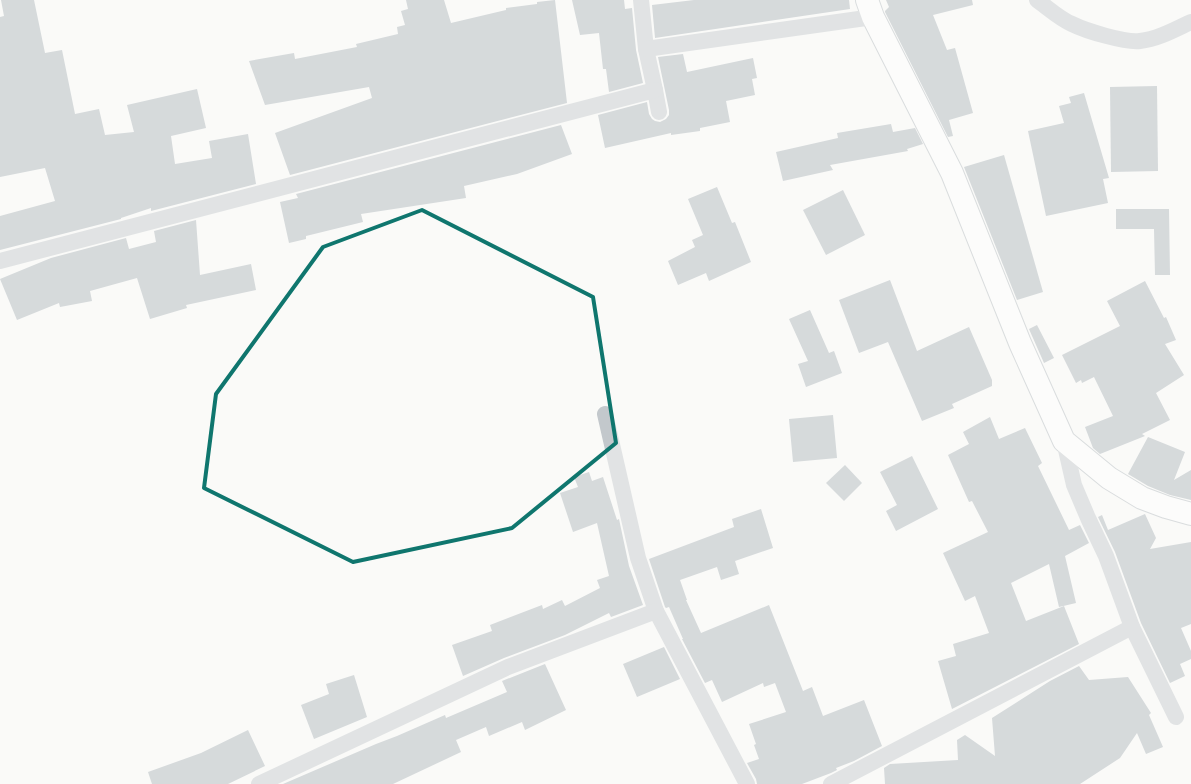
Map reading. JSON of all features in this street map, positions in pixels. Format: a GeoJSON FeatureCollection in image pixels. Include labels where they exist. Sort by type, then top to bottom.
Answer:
{"type":"FeatureCollection","features":[{"type":"Feature","properties":{"kind":"street"},"geometry":{"type":"LineString","coordinates":[[641,0],[646,49],[659,112]]}},
{"type":"Feature","properties":{"kind":"street"},"geometry":{"type":"LineString","coordinates":[[1037,0],[1072,24],[1128,41],[1138,42],[1156,38],[1191,22]]}},
{"type":"Feature","properties":{"kind":"street"},"geometry":{"type":"LineString","coordinates":[[646,49],[870,9],[952,172],[1020,343],[1064,441],[1074,484],[1106,556],[1132,627],[1176,717]]}},
{"type":"Feature","properties":{"kind":"street"},"geometry":{"type":"LineString","coordinates":[[0,260],[655,90]]}},
{"type":"Feature","properties":{"kind":"street"},"geometry":{"type":"LineString","coordinates":[[605,414],[638,558],[656,611],[747,784]]}},
{"type":"Feature","properties":{"kind":"street"},"geometry":{"type":"LineString","coordinates":[[1064,441],[1109,478],[1142,498],[1191,514]]}},
{"type":"Feature","properties":{"kind":"street"},"geometry":{"type":"LineString","coordinates":[[259,784],[508,667],[656,611]]}},
{"type":"Feature","properties":{"kind":"street"},"geometry":{"type":"LineString","coordinates":[[832,784],[1132,627]]}},
{"type":"Feature","properties":{"kind":"highlighted area"},"geometry":{"type":"Polygon","coordinates":[[[422,210],[593,297],[616,443],[512,528],[353,562],[204,488],[216,394],[323,247],[422,210]]]}},
{"type":"Feature","properties":{"kind":"building"},"geometry":{"type":"Polygon","coordinates":[[[1,0],[34,0],[45,53],[62,50],[75,114],[99,109],[105,135],[134,132],[127,105],[197,89],[206,128],[171,136],[175,164],[212,158],[209,141],[248,134],[256,184],[151,211],[151,208],[121,219],[0,250],[0,216],[55,201],[45,168],[0,177],[0,17],[4,16],[1,0]]]}},
{"type":"Feature","properties":{"kind":"building"},"geometry":{"type":"Polygon","coordinates":[[[406,0],[444,0],[451,23],[506,10],[506,8],[555,0],[567,103],[290,175],[275,133],[372,98],[369,87],[265,105],[249,61],[294,53],[295,59],[357,47],[356,44],[398,34],[397,27],[405,25],[401,11],[408,9],[406,0]]]}},
{"type":"Feature","properties":{"kind":"building"},"geometry":{"type":"Polygon","coordinates":[[[572,0],[624,0],[625,9],[632,8],[636,50],[643,83],[609,92],[606,69],[603,69],[599,33],[580,35],[572,0]]]}},
{"type":"Feature","properties":{"kind":"building"},"geometry":{"type":"Polygon","coordinates":[[[694,0],[849,0],[850,9],[655,38],[652,5],[694,0]]]}},
{"type":"Feature","properties":{"kind":"building"},"geometry":{"type":"Polygon","coordinates":[[[886,0],[972,0],[973,5],[933,15],[947,50],[955,48],[973,113],[949,120],[953,136],[948,137],[885,12],[889,7],[886,0]]]}},
{"type":"Feature","properties":{"kind":"building"},"geometry":{"type":"Polygon","coordinates":[[[683,54],[687,72],[753,58],[757,78],[752,79],[755,95],[726,101],[730,122],[700,128],[700,131],[671,135],[671,133],[605,148],[598,115],[647,102],[652,119],[660,122],[666,119],[669,115],[669,110],[658,57],[683,54]]]}},
{"type":"Feature","properties":{"kind":"building"},"geometry":{"type":"Polygon","coordinates":[[[1157,86],[1158,171],[1111,172],[1110,87],[1157,86]]]}},
{"type":"Feature","properties":{"kind":"building"},"geometry":{"type":"Polygon","coordinates":[[[1084,93],[1109,178],[1103,179],[1108,203],[1046,216],[1028,131],[1064,123],[1059,106],[1071,103],[1069,97],[1084,93]]]}},
{"type":"Feature","properties":{"kind":"building"},"geometry":{"type":"Polygon","coordinates":[[[891,124],[893,132],[915,128],[923,144],[907,149],[908,151],[830,165],[833,170],[783,181],[776,152],[838,138],[837,133],[891,124]]]}},
{"type":"Feature","properties":{"kind":"building"},"geometry":{"type":"Polygon","coordinates":[[[561,125],[572,154],[517,174],[464,186],[466,198],[361,214],[363,222],[306,236],[306,239],[289,243],[280,202],[298,198],[296,194],[561,125]]]}},
{"type":"Feature","properties":{"kind":"building"},"geometry":{"type":"Polygon","coordinates":[[[1004,155],[1043,292],[1017,300],[964,167],[1004,155]]]}},
{"type":"Feature","properties":{"kind":"building"},"geometry":{"type":"Polygon","coordinates":[[[717,187],[732,223],[735,222],[751,262],[709,281],[706,273],[678,285],[668,261],[695,247],[692,240],[703,235],[688,199],[717,187]]]}},
{"type":"Feature","properties":{"kind":"building"},"geometry":{"type":"Polygon","coordinates":[[[843,190],[865,235],[826,255],[803,210],[843,190]]]}},
{"type":"Feature","properties":{"kind":"building"},"geometry":{"type":"Polygon","coordinates":[[[1116,209],[1169,209],[1170,275],[1155,275],[1154,229],[1116,229],[1116,209]]]}},
{"type":"Feature","properties":{"kind":"building"},"geometry":{"type":"Polygon","coordinates":[[[196,220],[200,275],[251,264],[256,290],[186,305],[187,308],[150,319],[137,278],[90,291],[92,301],[60,307],[59,303],[17,320],[0,279],[51,258],[126,238],[129,249],[156,242],[154,231],[196,220]]]}},
{"type":"Feature","properties":{"kind":"building"},"geometry":{"type":"Polygon","coordinates":[[[890,280],[917,351],[969,327],[992,380],[992,386],[952,404],[954,408],[922,421],[888,342],[859,353],[839,300],[890,280]]]}},
{"type":"Feature","properties":{"kind":"building"},"geometry":{"type":"Polygon","coordinates":[[[1145,281],[1164,318],[1166,317],[1176,340],[1165,344],[1184,375],[1156,393],[1170,420],[1142,434],[1145,436],[1100,454],[1093,448],[1085,427],[1113,416],[1094,377],[1082,383],[1081,380],[1076,383],[1062,355],[1120,326],[1107,301],[1145,281]]]}},
{"type":"Feature","properties":{"kind":"building"},"geometry":{"type":"Polygon","coordinates":[[[810,310],[829,353],[834,351],[842,373],[806,387],[798,364],[808,361],[789,319],[810,310]]]}},
{"type":"Feature","properties":{"kind":"building"},"geometry":{"type":"Polygon","coordinates":[[[1037,325],[1054,358],[1044,363],[1029,329],[1037,325]]]}},
{"type":"Feature","properties":{"kind":"building"},"geometry":{"type":"Polygon","coordinates":[[[833,415],[837,458],[793,462],[789,419],[833,415]]]}},
{"type":"Feature","properties":{"kind":"building"},"geometry":{"type":"Polygon","coordinates":[[[990,417],[999,439],[1025,428],[1042,463],[1038,466],[1069,530],[1080,525],[1089,543],[1065,556],[1076,603],[1059,607],[1049,564],[1011,583],[1026,621],[1064,606],[1079,644],[952,709],[938,661],[956,656],[953,644],[989,633],[975,596],[965,601],[943,553],[988,532],[972,501],[969,502],[948,455],[969,444],[963,432],[990,417]]]}},
{"type":"Feature","properties":{"kind":"building"},"geometry":{"type":"Polygon","coordinates":[[[1148,437],[1185,452],[1174,480],[1191,470],[1191,500],[1170,495],[1148,486],[1128,474],[1148,437]]]}},
{"type":"Feature","properties":{"kind":"building"},"geometry":{"type":"Polygon","coordinates":[[[912,456],[938,509],[896,531],[886,511],[897,505],[880,472],[912,456]]]}},
{"type":"Feature","properties":{"kind":"building"},"geometry":{"type":"Polygon","coordinates":[[[845,465],[862,483],[844,501],[826,483],[845,465]]]}},
{"type":"Feature","properties":{"kind":"building"},"geometry":{"type":"Polygon","coordinates":[[[589,472],[592,481],[603,477],[617,520],[619,519],[629,566],[643,605],[611,617],[609,613],[565,635],[463,676],[452,645],[492,631],[490,625],[542,605],[543,609],[562,600],[565,606],[600,588],[597,580],[609,576],[597,523],[573,532],[560,493],[578,487],[574,477],[589,472]]]}},
{"type":"Feature","properties":{"kind":"building"},"geometry":{"type":"Polygon","coordinates":[[[761,509],[773,548],[735,561],[739,574],[721,580],[717,567],[680,580],[686,600],[701,633],[769,605],[803,691],[812,687],[823,716],[864,700],[882,746],[836,768],[837,770],[831,773],[802,784],[757,784],[747,763],[759,759],[749,724],[786,712],[775,683],[764,687],[763,683],[722,702],[712,680],[705,683],[682,639],[669,607],[665,607],[649,559],[734,527],[732,519],[761,509]]]}},
{"type":"Feature","properties":{"kind":"building"},"geometry":{"type":"Polygon","coordinates":[[[1145,514],[1156,538],[1150,549],[1191,542],[1191,624],[1181,628],[1191,651],[1191,659],[1180,664],[1185,676],[1170,683],[1141,623],[1115,552],[1098,517],[1102,515],[1108,530],[1145,514]]]}},
{"type":"Feature","properties":{"kind":"building"},"geometry":{"type":"Polygon","coordinates":[[[664,647],[680,679],[637,697],[623,664],[664,647]]]}},
{"type":"Feature","properties":{"kind":"building"},"geometry":{"type":"Polygon","coordinates":[[[545,664],[566,710],[525,730],[522,722],[489,736],[486,727],[456,740],[461,752],[393,784],[283,784],[445,715],[446,718],[507,692],[502,681],[545,664]]]}},
{"type":"Feature","properties":{"kind":"building"},"geometry":{"type":"Polygon","coordinates":[[[1079,666],[1089,680],[1128,677],[1151,713],[1149,715],[1163,747],[1146,754],[1137,733],[1120,758],[1080,784],[885,784],[884,768],[890,764],[958,760],[957,740],[965,735],[995,756],[992,718],[1050,681],[1079,666]]]}},
{"type":"Feature","properties":{"kind":"building"},"geometry":{"type":"Polygon","coordinates":[[[354,675],[367,717],[314,739],[301,705],[329,694],[326,684],[354,675]]]}},
{"type":"Feature","properties":{"kind":"building"},"geometry":{"type":"Polygon","coordinates":[[[248,730],[265,766],[228,784],[152,784],[148,772],[201,753],[248,730]]]}}]}
